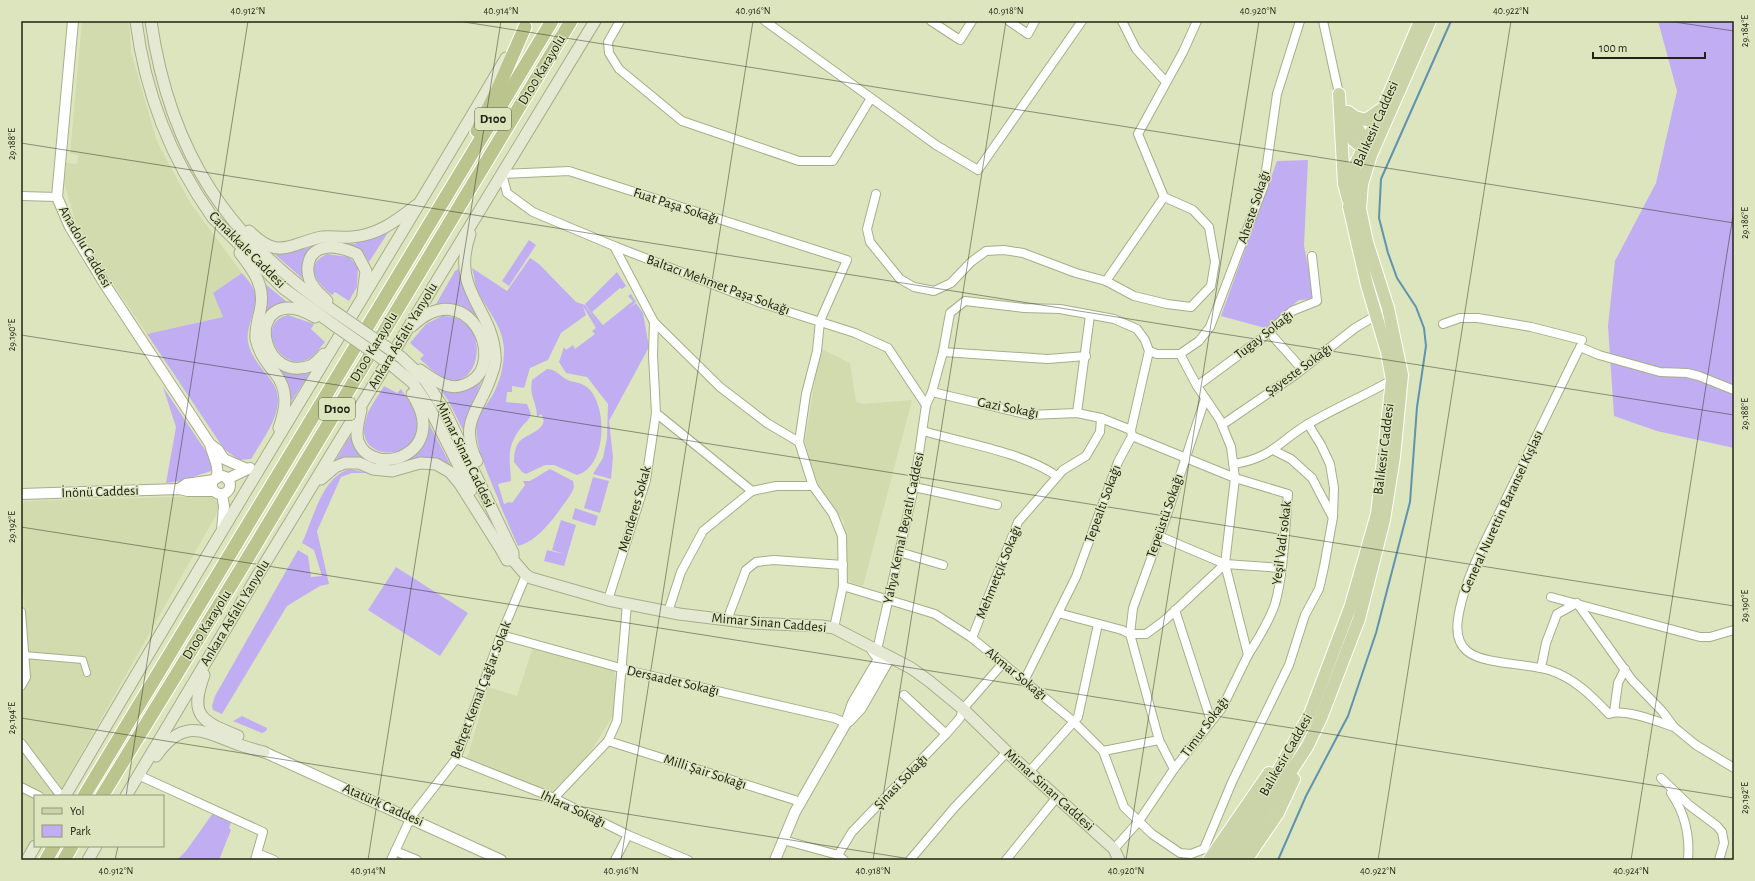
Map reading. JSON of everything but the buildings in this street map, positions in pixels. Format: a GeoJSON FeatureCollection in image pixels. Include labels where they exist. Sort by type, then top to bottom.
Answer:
{"type":"FeatureCollection","features":[{"type":"Feature","properties":{"kind":"highway","name":"D100 Karayolu"},"geometry":{"type":"LineString","coordinates":[[85,795],[552,21]]}},
{"type":"Feature","properties":{"kind":"highway","name":"D100 Karayolu"},"geometry":{"type":"LineString","coordinates":[[103,795],[244,564],[571,21]]}},
{"type":"Feature","properties":{"kind":"highway"},"geometry":{"type":"LineString","coordinates":[[434,216],[497,91],[526,24]]}},
{"type":"Feature","properties":{"kind":"highway"},"geometry":{"type":"LineString","coordinates":[[46,860],[53,847]]}},
{"type":"Feature","properties":{"kind":"highway"},"geometry":{"type":"LineString","coordinates":[[64,860],[71,847]]}},
{"type":"Feature","properties":{"kind":"main road","name":"Canakkale Caddesi"},"geometry":{"type":"LineString","coordinates":[[136,21],[146,74],[158,115],[184,173],[213,218],[283,288],[334,325]]}},
{"type":"Feature","properties":{"kind":"main road","name":"Canakkale Caddesi"},"geometry":{"type":"LineString","coordinates":[[151,21],[162,83],[172,115],[186,146],[215,196],[230,218],[265,257],[307,293],[341,316]]}},
{"type":"Feature","properties":{"kind":"main road","name":"Ankara Asfaltı Yanyolu"},"geometry":{"type":"LineString","coordinates":[[127,795],[211,653],[595,21]]}},
{"type":"Feature","properties":{"kind":"main road","name":"Balıkesir Caddesi"},"geometry":{"type":"LineString","coordinates":[[1369,145],[1420,21]]}},
{"type":"Feature","properties":{"kind":"main road","name":"Balıkesir Caddesi"},"geometry":{"type":"LineString","coordinates":[[1221,860],[1269,786],[1310,714],[1338,644],[1351,605],[1375,521],[1385,455],[1392,380],[1377,315],[1367,285],[1355,208],[1355,166],[1369,145],[1430,21]]}},
{"type":"Feature","properties":{"kind":"main road"},"geometry":{"type":"LineString","coordinates":[[66,795],[142,664],[266,460],[331,349],[424,199],[526,24]]}},
{"type":"Feature","properties":{"kind":"main road"},"geometry":{"type":"LineString","coordinates":[[1339,94],[1344,114],[1344,184],[1355,208]]}},
{"type":"Feature","properties":{"kind":"main road"},"geometry":{"type":"LineString","coordinates":[[1344,114],[1366,120],[1383,108]]}},
{"type":"Feature","properties":{"kind":"main road"},"geometry":{"type":"LineString","coordinates":[[1344,114],[1369,145]]}},
{"type":"Feature","properties":{"kind":"main road"},"geometry":{"type":"LineString","coordinates":[[215,196],[259,240],[280,249],[294,247],[323,237],[352,238],[371,234],[395,222],[424,199]]}},
{"type":"Feature","properties":{"kind":"main road","name":"Balıkesir Caddesi"},"geometry":{"type":"LineString","coordinates":[[1233,860],[1307,747],[1327,703],[1359,619],[1384,520],[1400,408],[1402,375],[1397,341],[1388,308],[1355,208]]}},
{"type":"Feature","properties":{"kind":"main road"},"geometry":{"type":"LineString","coordinates":[[213,218],[247,262],[261,285],[262,299],[257,320],[256,337],[260,353],[280,380],[284,391],[285,405],[283,418],[273,448]]}},
{"type":"Feature","properties":{"kind":"main road"},"geometry":{"type":"LineString","coordinates":[[475,220],[465,247],[465,274],[468,288],[489,328],[496,357],[489,383],[474,411],[470,424],[469,435],[471,449],[498,522]]}},
{"type":"Feature","properties":{"kind":"main road"},"geometry":{"type":"LineString","coordinates":[[363,299],[366,271],[356,254],[338,248],[319,249],[310,257],[307,265],[313,287],[341,316],[401,358],[441,383],[450,386],[462,386],[474,380],[480,372],[484,361],[480,333],[476,324],[457,311],[449,309],[433,312],[418,320],[405,333]]}},
{"type":"Feature","properties":{"kind":"main road"},"geometry":{"type":"LineString","coordinates":[[331,349],[311,365],[296,369],[287,367],[270,353],[266,343],[265,333],[271,315],[280,310],[290,308],[334,325],[394,367],[420,405],[423,421],[422,436],[415,448],[407,455],[394,460],[382,459],[362,449],[357,434],[362,404]]}},
{"type":"Feature","properties":{"kind":"main road","name":"Mimar Sinan Caddesi"},"geometry":{"type":"LineString","coordinates":[[401,358],[424,380],[445,411],[513,553],[513,560],[526,575],[608,600],[668,612],[727,620],[834,628],[911,668],[964,709],[1007,752],[1114,849],[1119,860]]}},
{"type":"Feature","properties":{"kind":"main road","name":"Mimar Sinan Caddesi"},"geometry":{"type":"LineString","coordinates":[[394,367],[412,383],[429,407],[499,546],[507,560],[513,560]]}},
{"type":"Feature","properties":{"kind":"main road"},"geometry":{"type":"LineString","coordinates":[[312,488],[334,467],[345,464],[359,463],[373,469],[392,470],[420,463],[436,464],[450,472],[460,484],[499,546]]}},
{"type":"Feature","properties":{"kind":"main road"},"geometry":{"type":"LineString","coordinates":[[211,653],[198,694],[197,708],[207,721],[247,740],[264,752]]}},
{"type":"Feature","properties":{"kind":"main road"},"geometry":{"type":"LineString","coordinates":[[138,775],[146,771],[161,748],[169,741],[189,731],[205,731],[241,746],[264,752]]}},
{"type":"Feature","properties":{"kind":"main road"},"geometry":{"type":"LineString","coordinates":[[1209,860],[1274,766],[1296,740]]}},
{"type":"Feature","properties":{"kind":"main road"},"geometry":{"type":"LineString","coordinates":[[1246,860],[1278,813],[1298,772],[1307,747]]}},
{"type":"Feature","properties":{"kind":"main road"},"geometry":{"type":"LineString","coordinates":[[27,860],[34,847]]}},
{"type":"Feature","properties":{"kind":"main road"},"geometry":{"type":"LineString","coordinates":[[88,860],[95,847]]}},
{"type":"Feature","properties":{"kind":"street","name":"Anadolu Caddesi"},"geometry":{"type":"LineString","coordinates":[[73,21],[57,197],[70,227],[104,283],[210,444],[218,450],[224,459],[247,469]]}},
{"type":"Feature","properties":{"kind":"street"},"geometry":{"type":"LineString","coordinates":[[620,21],[608,42],[609,53],[619,69],[682,121],[799,161],[833,161],[871,98]]}},
{"type":"Feature","properties":{"kind":"street"},"geometry":{"type":"LineString","coordinates":[[765,21],[936,145],[978,170],[1082,21]]}},
{"type":"Feature","properties":{"kind":"street"},"geometry":{"type":"LineString","coordinates":[[931,21],[960,40],[972,21]]}},
{"type":"Feature","properties":{"kind":"street"},"geometry":{"type":"LineString","coordinates":[[1009,21],[1028,34],[1035,21]]}},
{"type":"Feature","properties":{"kind":"street"},"geometry":{"type":"LineString","coordinates":[[1122,21],[1136,48],[1166,82]]}},
{"type":"Feature","properties":{"kind":"street"},"geometry":{"type":"LineString","coordinates":[[876,194],[867,229],[870,242],[900,279],[914,287],[934,291],[951,283],[971,262],[986,251],[1004,250],[1022,253],[1076,273],[1106,281],[1134,296],[1167,304],[1191,307],[1211,286],[1215,262],[1209,227],[1193,210],[1164,197],[1138,134],[1183,52],[1197,21]]}},
{"type":"Feature","properties":{"kind":"street","name":"Aheste Sokağı"},"geometry":{"type":"LineString","coordinates":[[1180,354],[1199,341],[1210,327],[1264,185],[1277,94],[1300,21]]}},
{"type":"Feature","properties":{"kind":"street"},"geometry":{"type":"LineString","coordinates":[[1323,21],[1339,94]]}},
{"type":"Feature","properties":{"kind":"street","name":"Fuat Paşa Sokağı"},"geometry":{"type":"LineString","coordinates":[[502,174],[569,171],[847,260],[820,321]]}},
{"type":"Feature","properties":{"kind":"street","name":"Baltacı Mehmet Paşa Sokağı"},"geometry":{"type":"LineString","coordinates":[[502,174],[506,193],[533,212],[614,246],[761,303],[820,321],[888,348],[926,405]]}},
{"type":"Feature","properties":{"kind":"street"},"geometry":{"type":"LineString","coordinates":[[21,196],[57,197]]}},
{"type":"Feature","properties":{"kind":"street"},"geometry":{"type":"LineString","coordinates":[[1106,281],[1164,197]]}},
{"type":"Feature","properties":{"kind":"street"},"geometry":{"type":"LineString","coordinates":[[614,246],[654,322],[720,387],[767,424],[799,442]]}},
{"type":"Feature","properties":{"kind":"street","name":"Tugay Sokağı"},"geometry":{"type":"LineString","coordinates":[[1197,386],[1269,332],[1292,311],[1317,301],[1312,256]]}},
{"type":"Feature","properties":{"kind":"street","name":"Yahya Kemal Beyatlı Caddesi"},"geometry":{"type":"LineString","coordinates":[[874,648],[888,600],[914,487],[926,405],[932,392],[943,352],[950,313],[965,301],[1024,308],[1060,308],[1114,319],[1136,329],[1145,340],[1149,351]]}},
{"type":"Feature","properties":{"kind":"street"},"geometry":{"type":"LineString","coordinates":[[1078,413],[1090,315]]}},
{"type":"Feature","properties":{"kind":"street","name":"Şayeste Sokağı"},"geometry":{"type":"LineString","coordinates":[[1222,425],[1302,370],[1355,328],[1377,315]]}},
{"type":"Feature","properties":{"kind":"street"},"geometry":{"type":"LineString","coordinates":[[1443,324],[1460,318],[1478,318],[1531,327],[1599,355],[1660,372],[1687,373],[1734,390]]}},
{"type":"Feature","properties":{"kind":"street"},"geometry":{"type":"LineString","coordinates":[[820,321],[817,351],[806,394],[799,442],[806,468],[813,486],[833,514],[842,536],[843,586],[834,628]]}},
{"type":"Feature","properties":{"kind":"street","name":"Menderes Sokak"},"geometry":{"type":"LineString","coordinates":[[608,600],[646,480],[656,413],[653,355],[654,322]]}},
{"type":"Feature","properties":{"kind":"street"},"geometry":{"type":"LineString","coordinates":[[1269,332],[1302,370]]}},
{"type":"Feature","properties":{"kind":"street","name":"General Nurettin Baransel Kışlası"},"geometry":{"type":"LineString","coordinates":[[1580,346],[1472,569],[1462,600],[1458,624],[1460,641],[1468,652],[1488,659],[1541,668],[1573,681],[1609,714],[1614,712],[1647,718],[1674,727]]}},
{"type":"Feature","properties":{"kind":"street"},"geometry":{"type":"LineString","coordinates":[[1149,351],[1156,354],[1180,354],[1197,386],[1222,425],[1231,447],[1235,478],[1225,564],[1248,655]]}},
{"type":"Feature","properties":{"kind":"street","name":"Tepealtı Sokağı"},"geometry":{"type":"LineString","coordinates":[[1024,681],[1076,576],[1118,462],[1131,433],[1149,351]]}},
{"type":"Feature","properties":{"kind":"street"},"geometry":{"type":"LineString","coordinates":[[943,352],[1048,359],[1086,356]]}},
{"type":"Feature","properties":{"kind":"street"},"geometry":{"type":"LineString","coordinates":[[1234,464],[1252,461],[1273,450],[1308,424],[1392,380]]}},
{"type":"Feature","properties":{"kind":"street","name":"Gazi Sokağı"},"geometry":{"type":"LineString","coordinates":[[932,392],[1029,415],[1078,413],[1101,418],[1131,433]]}},
{"type":"Feature","properties":{"kind":"street","name":"Tepeüstü Sokağı"},"geometry":{"type":"LineString","coordinates":[[1130,634],[1133,608],[1159,536],[1205,398]]}},
{"type":"Feature","properties":{"kind":"street"},"geometry":{"type":"LineString","coordinates":[[656,413],[752,491]]}},
{"type":"Feature","properties":{"kind":"street","name":"Mehmetçik Sokağı"},"geometry":{"type":"LineString","coordinates":[[972,638],[1018,522],[1063,470],[1086,456],[1100,432],[1101,418]]}},
{"type":"Feature","properties":{"kind":"street"},"geometry":{"type":"LineString","coordinates":[[1308,424],[1321,445],[1330,464],[1334,488],[1333,517]]}},
{"type":"Feature","properties":{"kind":"street"},"geometry":{"type":"LineString","coordinates":[[923,432],[1021,458],[1043,466],[1057,476]]}},
{"type":"Feature","properties":{"kind":"street","name":"Yeşil Vadi sokak"},"geometry":{"type":"LineString","coordinates":[[1131,433],[1235,478],[1288,494],[1281,568],[1275,604],[1259,638],[1248,655]]}},
{"type":"Feature","properties":{"kind":"street","name":"Anadolu Caddesi"},"geometry":{"type":"LineString","coordinates":[[210,444],[222,478]]}},
{"type":"Feature","properties":{"kind":"street"},"geometry":{"type":"LineString","coordinates":[[1273,450],[1291,459],[1312,478],[1333,517]]}},
{"type":"Feature","properties":{"kind":"street"},"geometry":{"type":"LineString","coordinates":[[222,532],[224,506],[218,493],[212,486],[222,478],[224,459]]}},
{"type":"Feature","properties":{"kind":"street","name":"İnönü Caddesi"},"geometry":{"type":"LineString","coordinates":[[179,489],[186,484],[222,478],[266,460]]}},
{"type":"Feature","properties":{"kind":"street"},"geometry":{"type":"LineString","coordinates":[[218,493],[229,490],[230,484],[222,478]]}},
{"type":"Feature","properties":{"kind":"street"},"geometry":{"type":"LineString","coordinates":[[668,612],[681,572],[703,531],[752,491],[776,486],[813,486]]}},
{"type":"Feature","properties":{"kind":"street"},"geometry":{"type":"LineString","coordinates":[[914,487],[997,506]]}},
{"type":"Feature","properties":{"kind":"street","name":"İnönü Caddesi"},"geometry":{"type":"LineString","coordinates":[[21,494],[179,489],[188,492],[218,493]]}},
{"type":"Feature","properties":{"kind":"street","name":"Akmar Sokağı"},"geometry":{"type":"LineString","coordinates":[[843,586],[888,600],[914,606],[935,614],[972,638],[1073,721],[1103,751],[1124,807],[1162,842],[1180,853],[1191,854],[1204,849],[1232,782],[1289,665],[1305,616],[1319,589],[1333,517]]}},
{"type":"Feature","properties":{"kind":"street"},"geometry":{"type":"LineString","coordinates":[[1159,536],[1225,564],[1281,568]]}},
{"type":"Feature","properties":{"kind":"street"},"geometry":{"type":"LineString","coordinates":[[899,552],[943,565]]}},
{"type":"Feature","properties":{"kind":"street"},"geometry":{"type":"LineString","coordinates":[[727,620],[746,570],[756,562],[774,560],[842,565]]}},
{"type":"Feature","properties":{"kind":"street"},"geometry":{"type":"LineString","coordinates":[[1058,613],[1130,634],[1146,634],[1175,610],[1225,564]]}},
{"type":"Feature","properties":{"kind":"street","name":"Behçet Kemal Çağlar Sokak"},"geometry":{"type":"LineString","coordinates":[[391,860],[411,818],[456,759],[501,634],[526,575]]}},
{"type":"Feature","properties":{"kind":"street"},"geometry":{"type":"LineString","coordinates":[[1552,597],[1577,602],[1652,625],[1700,637],[1710,637],[1734,630]]}},
{"type":"Feature","properties":{"kind":"street"},"geometry":{"type":"LineString","coordinates":[[1541,668],[1546,643],[1557,614],[1577,602]]}},
{"type":"Feature","properties":{"kind":"street","name":"General Nurettin Baransel Kışlası"},"geometry":{"type":"LineString","coordinates":[[1577,602],[1625,669],[1640,688],[1662,710],[1674,727],[1696,745],[1734,768]]}},
{"type":"Feature","properties":{"kind":"street"},"geometry":{"type":"LineString","coordinates":[[554,798],[608,741],[617,721],[620,668],[627,604]]}},
{"type":"Feature","properties":{"kind":"street"},"geometry":{"type":"LineString","coordinates":[[1175,610],[1211,722]]}},
{"type":"Feature","properties":{"kind":"street"},"geometry":{"type":"LineString","coordinates":[[21,612],[26,677],[21,686]]}},
{"type":"Feature","properties":{"kind":"street"},"geometry":{"type":"LineString","coordinates":[[1029,772],[1078,717],[1098,624]]}},
{"type":"Feature","properties":{"kind":"street","name":"Dersaadet Sokağı"},"geometry":{"type":"LineString","coordinates":[[501,634],[620,668],[834,718],[846,724]]}},
{"type":"Feature","properties":{"kind":"street"},"geometry":{"type":"LineString","coordinates":[[1130,634],[1159,740],[1174,769]]}},
{"type":"Feature","properties":{"kind":"street"},"geometry":{"type":"LineString","coordinates":[[775,860],[801,802],[846,724],[854,703],[879,660],[874,648]]}},
{"type":"Feature","properties":{"kind":"street"},"geometry":{"type":"LineString","coordinates":[[24,655],[83,660],[86,673]]}},
{"type":"Feature","properties":{"kind":"street","name":"Timur Sokağı"},"geometry":{"type":"LineString","coordinates":[[1114,849],[1139,821],[1174,769],[1222,708],[1248,655]]}},
{"type":"Feature","properties":{"kind":"street"},"geometry":{"type":"LineString","coordinates":[[846,724],[861,708],[890,657]]}},
{"type":"Feature","properties":{"kind":"street","name":"Şinasi Sokağı"},"geometry":{"type":"LineString","coordinates":[[841,857],[852,832],[946,734],[960,718],[964,709],[1003,663]]}},
{"type":"Feature","properties":{"kind":"street"},"geometry":{"type":"LineString","coordinates":[[1614,712],[1618,683],[1625,669]]}},
{"type":"Feature","properties":{"kind":"street"},"geometry":{"type":"LineString","coordinates":[[904,695],[946,734]]}},
{"type":"Feature","properties":{"kind":"street"},"geometry":{"type":"LineString","coordinates":[[1103,751],[1159,740]]}},
{"type":"Feature","properties":{"kind":"street","name":"Milli Şair Sokağı"},"geometry":{"type":"LineString","coordinates":[[608,741],[801,802]]}},
{"type":"Feature","properties":{"kind":"street"},"geometry":{"type":"LineString","coordinates":[[21,743],[60,795]]}},
{"type":"Feature","properties":{"kind":"street","name":"Atatürk Caddesi"},"geometry":{"type":"LineString","coordinates":[[264,752],[501,860]]}},
{"type":"Feature","properties":{"kind":"street"},"geometry":{"type":"LineString","coordinates":[[910,860],[954,808],[1007,752]]}},
{"type":"Feature","properties":{"kind":"street","name":"Ihlara Sokağı"},"geometry":{"type":"LineString","coordinates":[[456,759],[554,798],[628,835],[688,860]]}},
{"type":"Feature","properties":{"kind":"street"},"geometry":{"type":"LineString","coordinates":[[138,775],[263,832],[256,856],[274,860]]}},
{"type":"Feature","properties":{"kind":"street"},"geometry":{"type":"LineString","coordinates":[[1688,860],[1688,835],[1680,807],[1661,778],[1689,805],[1713,823],[1722,832],[1724,843],[1719,860]]}},
{"type":"Feature","properties":{"kind":"street"},"geometry":{"type":"LineString","coordinates":[[21,787],[36,795]]}},
{"type":"Feature","properties":{"kind":"street"},"geometry":{"type":"LineString","coordinates":[[1006,860],[1057,797]]}},
{"type":"Feature","properties":{"kind":"street"},"geometry":{"type":"LineString","coordinates":[[615,860],[628,835]]}},
{"type":"Feature","properties":{"kind":"street"},"geometry":{"type":"LineString","coordinates":[[783,840],[841,857]]}},
{"type":"Feature","properties":{"kind":"street"},"geometry":{"type":"LineString","coordinates":[[396,851],[417,860]]}},
{"type":"Feature","properties":{"kind":"shaded area"},"geometry":{"type":"Polygon","coordinates":[[[82,21],[129,21],[131,52],[157,142],[191,204],[242,273],[213,293],[223,317],[147,334],[101,266],[76,223],[64,183],[66,163],[77,164],[78,155],[70,154],[82,21]]]}},
{"type":"Feature","properties":{"kind":"shaded area"},"geometry":{"type":"Polygon","coordinates":[[[820,348],[850,363],[856,402],[863,404],[912,400],[863,586],[851,583],[848,579],[844,522],[813,476],[805,441],[820,348]]]}},
{"type":"Feature","properties":{"kind":"shaded area"},"geometry":{"type":"Polygon","coordinates":[[[210,496],[216,498],[219,502],[216,515],[61,790],[21,735],[21,696],[30,678],[21,563],[21,506],[25,501],[210,496]]]}},
{"type":"Feature","properties":{"kind":"shaded area"},"geometry":{"type":"Polygon","coordinates":[[[534,644],[614,670],[616,687],[613,716],[587,757],[551,793],[467,758],[488,687],[517,696],[534,644]]]}},
{"type":"Feature","properties":{"kind":"shaded area"},"geometry":{"type":"Polygon","coordinates":[[[21,749],[56,795],[34,795],[34,837],[21,857],[21,749]]]}},
{"type":"Feature","properties":{"kind":"green space"},"geometry":{"type":"Polygon","coordinates":[[[1658,21],[1734,21],[1734,448],[1657,431],[1614,416],[1608,326],[1615,261],[1656,183],[1677,91],[1658,21]]]}},
{"type":"Feature","properties":{"kind":"green space"},"geometry":{"type":"Polygon","coordinates":[[[1308,160],[1304,246],[1315,299],[1299,300],[1265,328],[1221,316],[1277,161],[1308,160]]]}},
{"type":"Feature","properties":{"kind":"green space"},"geometry":{"type":"Polygon","coordinates":[[[389,231],[369,262],[360,251],[348,244],[356,244],[356,242],[389,231]]]}},
{"type":"Feature","properties":{"kind":"green space"},"geometry":{"type":"Polygon","coordinates":[[[529,240],[536,245],[509,286],[502,281],[529,240]]]}},
{"type":"Feature","properties":{"kind":"green space"},"geometry":{"type":"Polygon","coordinates":[[[321,243],[306,255],[303,262],[303,279],[271,251],[301,247],[303,249],[321,243]]]}},
{"type":"Feature","properties":{"kind":"green space"},"geometry":{"type":"Polygon","coordinates":[[[327,254],[349,257],[358,266],[357,287],[349,301],[335,292],[332,295],[321,285],[314,274],[315,264],[319,259],[327,254]]]}},
{"type":"Feature","properties":{"kind":"green space"},"geometry":{"type":"Polygon","coordinates":[[[530,258],[539,264],[576,302],[585,305],[600,327],[585,304],[617,272],[626,286],[622,289],[620,288],[592,312],[603,325],[633,301],[628,296],[631,294],[636,302],[628,309],[636,303],[643,313],[649,347],[609,421],[613,457],[611,479],[593,474],[603,458],[607,438],[608,404],[587,377],[566,373],[559,362],[564,347],[566,350],[573,345],[575,349],[595,334],[592,331],[596,328],[583,306],[586,315],[561,333],[548,360],[530,368],[524,388],[512,386],[512,392],[507,392],[506,402],[527,404],[531,414],[516,436],[511,448],[511,481],[498,484],[504,504],[509,502],[512,503],[525,485],[523,481],[530,481],[550,469],[573,481],[574,487],[571,494],[555,517],[541,532],[526,543],[518,546],[500,505],[480,452],[476,432],[479,415],[495,391],[502,368],[504,349],[498,326],[478,292],[472,268],[507,291],[530,258]]]}},
{"type":"Feature","properties":{"kind":"green space"},"geometry":{"type":"Polygon","coordinates":[[[460,268],[465,292],[478,312],[474,315],[457,304],[435,306],[455,271],[460,268]]]}},
{"type":"Feature","properties":{"kind":"green space"},"geometry":{"type":"Polygon","coordinates":[[[242,273],[251,284],[255,295],[248,342],[255,359],[274,386],[278,401],[272,423],[253,456],[251,459],[239,460],[224,449],[147,334],[223,317],[213,293],[242,273]]]}},
{"type":"Feature","properties":{"kind":"green space"},"geometry":{"type":"Polygon","coordinates":[[[264,283],[287,302],[274,307],[262,321],[264,283]]]}},
{"type":"Feature","properties":{"kind":"green space"},"geometry":{"type":"Polygon","coordinates":[[[288,315],[314,324],[311,329],[325,342],[313,356],[307,360],[294,361],[286,358],[274,343],[272,334],[273,326],[278,319],[288,315]]]}},
{"type":"Feature","properties":{"kind":"green space"},"geometry":{"type":"Polygon","coordinates":[[[442,316],[459,319],[470,328],[476,340],[477,353],[474,366],[467,375],[457,380],[444,378],[435,372],[420,359],[424,355],[410,343],[426,324],[442,316]]]}},
{"type":"Feature","properties":{"kind":"green space"},"geometry":{"type":"Polygon","coordinates":[[[272,363],[291,372],[300,373],[311,371],[291,402],[289,392],[272,363]]]}},
{"type":"Feature","properties":{"kind":"green space"},"geometry":{"type":"Polygon","coordinates":[[[547,369],[555,371],[569,380],[580,383],[590,390],[596,399],[600,411],[601,437],[599,450],[594,461],[587,470],[577,475],[554,465],[545,465],[526,474],[522,472],[514,462],[515,450],[519,442],[541,427],[543,423],[541,414],[537,417],[531,386],[532,380],[547,369]]]}},
{"type":"Feature","properties":{"kind":"green space"},"geometry":{"type":"Polygon","coordinates":[[[484,375],[478,390],[480,391],[467,416],[465,434],[448,400],[440,389],[453,391],[465,390],[474,385],[484,375]]]}},
{"type":"Feature","properties":{"kind":"green space"},"geometry":{"type":"Polygon","coordinates":[[[384,386],[397,393],[401,389],[412,406],[417,421],[414,438],[407,447],[397,452],[376,450],[368,443],[364,433],[367,415],[384,386]]]}},
{"type":"Feature","properties":{"kind":"green space"},"geometry":{"type":"Polygon","coordinates":[[[163,387],[209,456],[212,465],[211,471],[181,481],[166,483],[176,427],[163,387]]]}},
{"type":"Feature","properties":{"kind":"green space"},"geometry":{"type":"Polygon","coordinates":[[[428,422],[452,468],[440,461],[430,458],[407,463],[406,461],[416,453],[422,444],[426,434],[428,422]]]}},
{"type":"Feature","properties":{"kind":"green space"},"geometry":{"type":"Polygon","coordinates":[[[350,436],[375,462],[381,465],[347,458],[336,460],[350,436]]]}},
{"type":"Feature","properties":{"kind":"green space"},"geometry":{"type":"Polygon","coordinates":[[[350,469],[368,473],[352,473],[341,477],[317,531],[329,584],[320,586],[287,606],[222,714],[213,710],[212,706],[215,696],[298,550],[308,556],[311,577],[322,576],[314,550],[302,543],[325,489],[340,473],[350,469]]]}},
{"type":"Feature","properties":{"kind":"green space"},"geometry":{"type":"Polygon","coordinates":[[[593,477],[609,481],[600,513],[584,508],[593,477]]]}},
{"type":"Feature","properties":{"kind":"green space"},"geometry":{"type":"Polygon","coordinates":[[[575,508],[598,516],[595,526],[572,519],[575,508]]]}},
{"type":"Feature","properties":{"kind":"green space"},"geometry":{"type":"Polygon","coordinates":[[[561,520],[576,525],[564,566],[544,561],[547,550],[564,554],[552,550],[561,520]]]}},
{"type":"Feature","properties":{"kind":"green space"},"geometry":{"type":"Polygon","coordinates":[[[396,567],[468,613],[440,656],[368,610],[396,567]]]}},
{"type":"Feature","properties":{"kind":"green space"},"geometry":{"type":"Polygon","coordinates":[[[242,716],[267,728],[266,731],[262,733],[233,721],[242,716]]]}},
{"type":"Feature","properties":{"kind":"green space"},"geometry":{"type":"Polygon","coordinates":[[[213,813],[231,822],[229,828],[231,830],[219,860],[177,860],[186,851],[213,813]]]}},
{"type":"Feature","properties":{"kind":"waterway"},"geometry":{"type":"LineString","coordinates":[[1278,860],[1306,796],[1348,716],[1376,633],[1410,502],[1417,407],[1426,346],[1424,328],[1416,307],[1397,278],[1388,253],[1379,218],[1381,179],[1451,21]]}}]}
